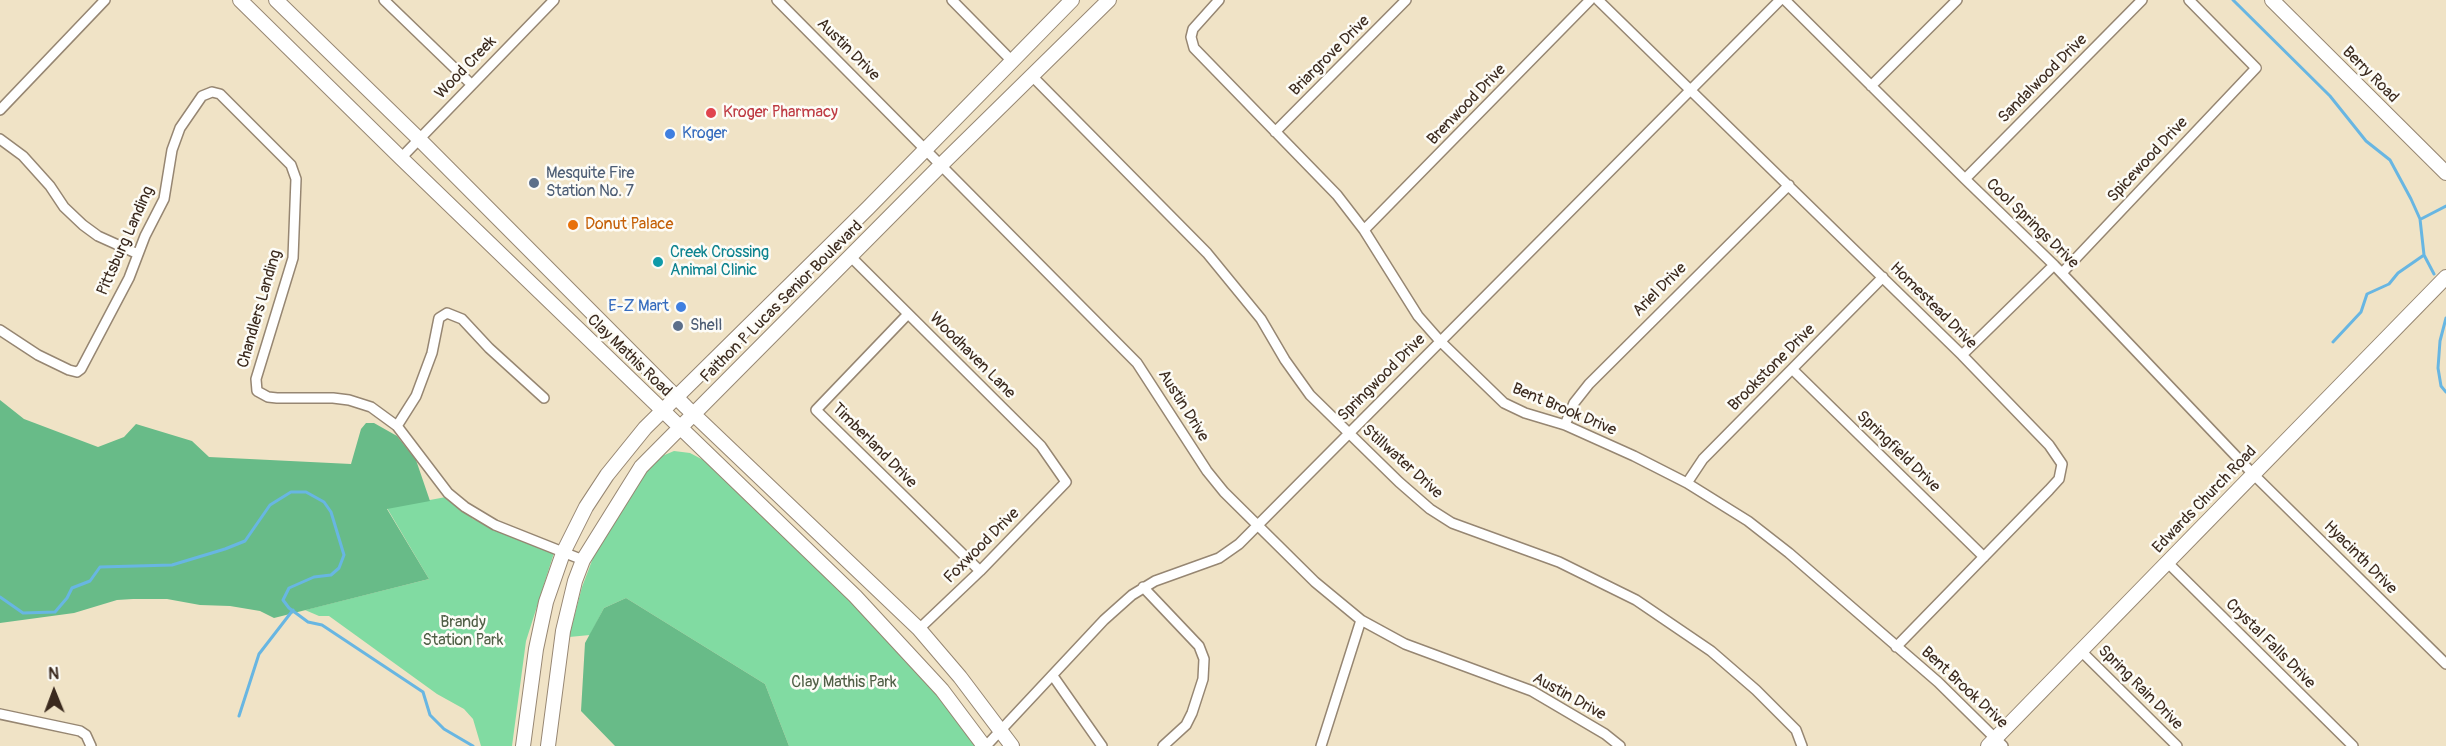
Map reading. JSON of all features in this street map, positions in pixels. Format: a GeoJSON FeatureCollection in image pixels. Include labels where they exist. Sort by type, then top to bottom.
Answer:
{"type":"FeatureCollection","features":[{"type":"Feature","properties":{"kind":"main road","name":"Clay Mathis Road"},"geometry":{"type":"LineString","coordinates":[[240,0],[855,596],[942,690],[985,746]]}},
{"type":"Feature","properties":{"kind":"main road","name":"Clay Mathis Road"},"geometry":{"type":"LineString","coordinates":[[276,0],[508,227],[677,397],[919,629],[960,677],[1012,746]]}},
{"type":"Feature","properties":{"kind":"main road","name":"Faithon P Lucas Senior Boulevard"},"geometry":{"type":"LineString","coordinates":[[523,746],[540,625],[562,553],[586,507],[607,475],[645,428],[1072,0]]}},
{"type":"Feature","properties":{"kind":"main road","name":"Faithon P Lucas Senior Boulevard"},"geometry":{"type":"LineString","coordinates":[[548,746],[563,631],[583,560],[641,467],[941,165],[1109,0]]}},
{"type":"Feature","properties":{"kind":"main road","name":"Berry Road"},"geometry":{"type":"LineString","coordinates":[[2272,0],[2446,173]]}},
{"type":"Feature","properties":{"kind":"main road"},"geometry":{"type":"LineString","coordinates":[[306,65],[325,47]]}},
{"type":"Feature","properties":{"kind":"main road"},"geometry":{"type":"LineString","coordinates":[[491,245],[508,227]]}},
{"type":"Feature","properties":{"kind":"main road"},"geometry":{"type":"LineString","coordinates":[[809,266],[825,282]]}},
{"type":"Feature","properties":{"kind":"main road","name":"Edwards Church Road"},"geometry":{"type":"LineString","coordinates":[[1996,744],[2167,562],[2446,277]]}},
{"type":"Feature","properties":{"kind":"main road"},"geometry":{"type":"LineString","coordinates":[[562,314],[578,297]]}},
{"type":"Feature","properties":{"kind":"street"},"geometry":{"type":"LineString","coordinates":[[0,110],[105,0]]}},
{"type":"Feature","properties":{"kind":"street"},"geometry":{"type":"LineString","coordinates":[[384,0],[471,84]]}},
{"type":"Feature","properties":{"kind":"street","name":"Wood Creek"},"geometry":{"type":"LineString","coordinates":[[401,158],[554,0]]}},
{"type":"Feature","properties":{"kind":"street","name":"Austin Drive"},"geometry":{"type":"LineString","coordinates":[[777,0],[1137,363],[1207,471],[1224,492],[1315,582],[1361,621],[1405,644],[1532,691],[1605,734],[1620,746]]}},
{"type":"Feature","properties":{"kind":"street"},"geometry":{"type":"LineString","coordinates":[[952,0],[1011,60]]}},
{"type":"Feature","properties":{"kind":"street","name":"Bent Brook Drive"},"geometry":{"type":"LineString","coordinates":[[1220,0],[1193,29],[1191,42],[1194,48],[1337,195],[1364,230],[1418,316],[1440,341],[1504,403],[1525,413],[1565,425],[1634,456],[1687,483],[1748,521],[1797,560],[1938,682],[1996,744]]}},
{"type":"Feature","properties":{"kind":"street","name":"Briargrove Drive"},"geometry":{"type":"LineString","coordinates":[[1275,132],[1406,0]]}},
{"type":"Feature","properties":{"kind":"street","name":"Brenwood Drive"},"geometry":{"type":"LineString","coordinates":[[1364,230],[1590,0]]}},
{"type":"Feature","properties":{"kind":"street","name":"Homestead Drive"},"geometry":{"type":"LineString","coordinates":[[1598,0],[1962,355],[2049,445],[2062,464],[2059,479],[1896,647]]}},
{"type":"Feature","properties":{"kind":"street","name":"Springwood Drive"},"geometry":{"type":"LineString","coordinates":[[985,746],[1001,732],[1104,620],[1143,587],[1219,558],[1239,544],[1780,0]]}},
{"type":"Feature","properties":{"kind":"street","name":"Cool Springs Drive"},"geometry":{"type":"LineString","coordinates":[[1785,0],[2062,273],[2253,474]]}},
{"type":"Feature","properties":{"kind":"street"},"geometry":{"type":"LineString","coordinates":[[1871,86],[1957,0]]}},
{"type":"Feature","properties":{"kind":"street","name":"Sandalwood Drive"},"geometry":{"type":"LineString","coordinates":[[1965,179],[2142,0]]}},
{"type":"Feature","properties":{"kind":"street","name":"Spicewood Drive"},"geometry":{"type":"LineString","coordinates":[[2062,273],[2256,68],[2188,0]]}},
{"type":"Feature","properties":{"kind":"street","name":"Stillwater Drive"},"geometry":{"type":"LineString","coordinates":[[1032,76],[1214,261],[1261,319],[1285,360],[1310,395],[1347,433],[1430,509],[1452,523],[1559,562],[1636,600],[1711,651],[1756,690],[1796,730],[1802,746]]}},
{"type":"Feature","properties":{"kind":"street","name":"Pittsburg Landing"},"geometry":{"type":"LineString","coordinates":[[0,330],[38,355],[69,370],[77,372],[83,366],[129,278],[166,193],[175,138],[199,100],[205,94],[212,92]]}},
{"type":"Feature","properties":{"kind":"street","name":"Chandlers Landing"},"geometry":{"type":"LineString","coordinates":[[212,92],[220,94],[291,165],[296,179],[293,258],[256,379],[257,391],[277,398],[349,400],[371,407],[397,426]]}},
{"type":"Feature","properties":{"kind":"street"},"geometry":{"type":"LineString","coordinates":[[0,139],[23,156],[50,186],[64,207],[83,225],[98,236],[138,254]]}},
{"type":"Feature","properties":{"kind":"street","name":"Ariel Drive"},"geometry":{"type":"LineString","coordinates":[[1565,425],[1574,404],[1588,384],[1789,185]]}},
{"type":"Feature","properties":{"kind":"street","name":"Woodhaven Lane"},"geometry":{"type":"LineString","coordinates":[[850,256],[1041,446],[1066,482]]}},
{"type":"Feature","properties":{"kind":"street"},"geometry":{"type":"LineString","coordinates":[[1962,355],[2054,265]]}},
{"type":"Feature","properties":{"kind":"street","name":"Brookstone Drive"},"geometry":{"type":"LineString","coordinates":[[1687,483],[1703,459],[1883,278]]}},
{"type":"Feature","properties":{"kind":"street"},"geometry":{"type":"LineString","coordinates":[[544,398],[489,348],[462,319],[455,314],[447,313],[440,318],[432,353],[416,396],[397,426],[448,494],[495,525],[583,560]]}},
{"type":"Feature","properties":{"kind":"street","name":"Timberland Drive"},"geometry":{"type":"LineString","coordinates":[[908,314],[816,410],[980,571]]}},
{"type":"Feature","properties":{"kind":"street","name":"Springfield Drive"},"geometry":{"type":"LineString","coordinates":[[1792,369],[1984,557]]}},
{"type":"Feature","properties":{"kind":"street","name":"Hyacinth Drive"},"geometry":{"type":"LineString","coordinates":[[2253,474],[2446,664]]}},
{"type":"Feature","properties":{"kind":"street","name":"Foxwood Drive"},"geometry":{"type":"LineString","coordinates":[[919,629],[980,571],[1066,482]]}},
{"type":"Feature","properties":{"kind":"street","name":"Crystal Falls Drive"},"geometry":{"type":"LineString","coordinates":[[2167,562],[2353,746]]}},
{"type":"Feature","properties":{"kind":"street"},"geometry":{"type":"LineString","coordinates":[[1143,587],[1199,646],[1204,659],[1203,680],[1192,713],[1186,725],[1163,746]]}},
{"type":"Feature","properties":{"kind":"street"},"geometry":{"type":"LineString","coordinates":[[1321,746],[1361,621]]}},
{"type":"Feature","properties":{"kind":"street","name":"Spring Rain Drive"},"geometry":{"type":"LineString","coordinates":[[2082,651],[2177,746]]}},
{"type":"Feature","properties":{"kind":"street"},"geometry":{"type":"LineString","coordinates":[[1053,676],[1102,746]]}},
{"type":"Feature","properties":{"kind":"street"},"geometry":{"type":"LineString","coordinates":[[0,714],[80,731],[86,735],[91,745]]}},
{"type":"Feature","properties":{"kind":"green space"},"geometry":{"type":"Polygon","coordinates":[[[0,400],[24,419],[98,447],[124,437],[136,424],[192,441],[209,457],[351,464],[361,429],[366,423],[374,423],[397,436],[416,460],[430,501],[387,509],[429,579],[274,618],[260,611],[230,606],[200,605],[167,599],[133,599],[117,600],[74,613],[0,623],[0,400]]]}},
{"type":"Feature","properties":{"kind":"green space","name":"Clay Mathis Park"},"geometry":{"type":"Polygon","coordinates":[[[674,451],[690,453],[709,463],[870,619],[936,691],[980,746],[789,746],[765,684],[626,598],[604,608],[590,635],[569,637],[582,587],[599,542],[631,490],[655,459],[674,451]]]}},
{"type":"Feature","properties":{"kind":"green space","name":"Brandy Station Park"},"geometry":{"type":"Polygon","coordinates":[[[446,497],[473,519],[554,553],[526,641],[512,746],[481,746],[473,719],[464,709],[437,694],[329,616],[319,616],[305,610],[429,579],[387,508],[446,497]]]}},
{"type":"Feature","properties":{"kind":"green space"},"geometry":{"type":"Polygon","coordinates":[[[626,598],[765,684],[789,746],[615,746],[581,711],[585,643],[604,608],[626,598]]]}},
{"type":"Feature","properties":{"kind":"waterway"},"geometry":{"type":"LineString","coordinates":[[2233,0],[2330,96],[2366,141],[2390,160],[2420,219],[2424,255],[2434,274]]}},
{"type":"Feature","properties":{"kind":"waterway"},"geometry":{"type":"LineString","coordinates":[[2421,219],[2446,206]]}},
{"type":"Feature","properties":{"kind":"waterway"},"geometry":{"type":"LineString","coordinates":[[2333,342],[2361,312],[2367,294],[2389,284],[2398,273],[2424,255]]}},
{"type":"Feature","properties":{"kind":"waterway"},"geometry":{"type":"LineString","coordinates":[[2446,318],[2440,341],[2438,368],[2441,386],[2446,392]]}},
{"type":"Feature","properties":{"kind":"waterway"},"geometry":{"type":"LineString","coordinates":[[0,597],[23,613],[55,612],[72,588],[90,581],[100,567],[172,565],[225,549],[245,541],[270,505],[291,492],[306,492],[324,502],[331,512],[344,555],[339,568],[331,575],[314,577],[289,588],[283,600],[289,608],[308,622],[322,625],[423,692],[430,715],[444,729],[473,746]]}},
{"type":"Feature","properties":{"kind":"waterway"},"geometry":{"type":"LineString","coordinates":[[239,716],[259,654],[293,610]]}},
{"type":"Feature","properties":{"kind":"place","name":"Kroger Pharmacy"},"geometry":{"type":"Point","coordinates":[711,113]}},
{"type":"Feature","properties":{"kind":"place","name":"Kroger"},"geometry":{"type":"Point","coordinates":[670,134]}},
{"type":"Feature","properties":{"kind":"place","name":"Mesquite Fire Station No. 7"},"geometry":{"type":"Point","coordinates":[534,183]}},
{"type":"Feature","properties":{"kind":"place","name":"Donut Palace"},"geometry":{"type":"Point","coordinates":[573,225]}},
{"type":"Feature","properties":{"kind":"place","name":"Creek Crossing Animal Clinic"},"geometry":{"type":"Point","coordinates":[658,262]}},
{"type":"Feature","properties":{"kind":"place","name":"E-Z Mart"},"geometry":{"type":"Point","coordinates":[681,307]}},
{"type":"Feature","properties":{"kind":"place","name":"Shell"},"geometry":{"type":"Point","coordinates":[678,326]}}]}
